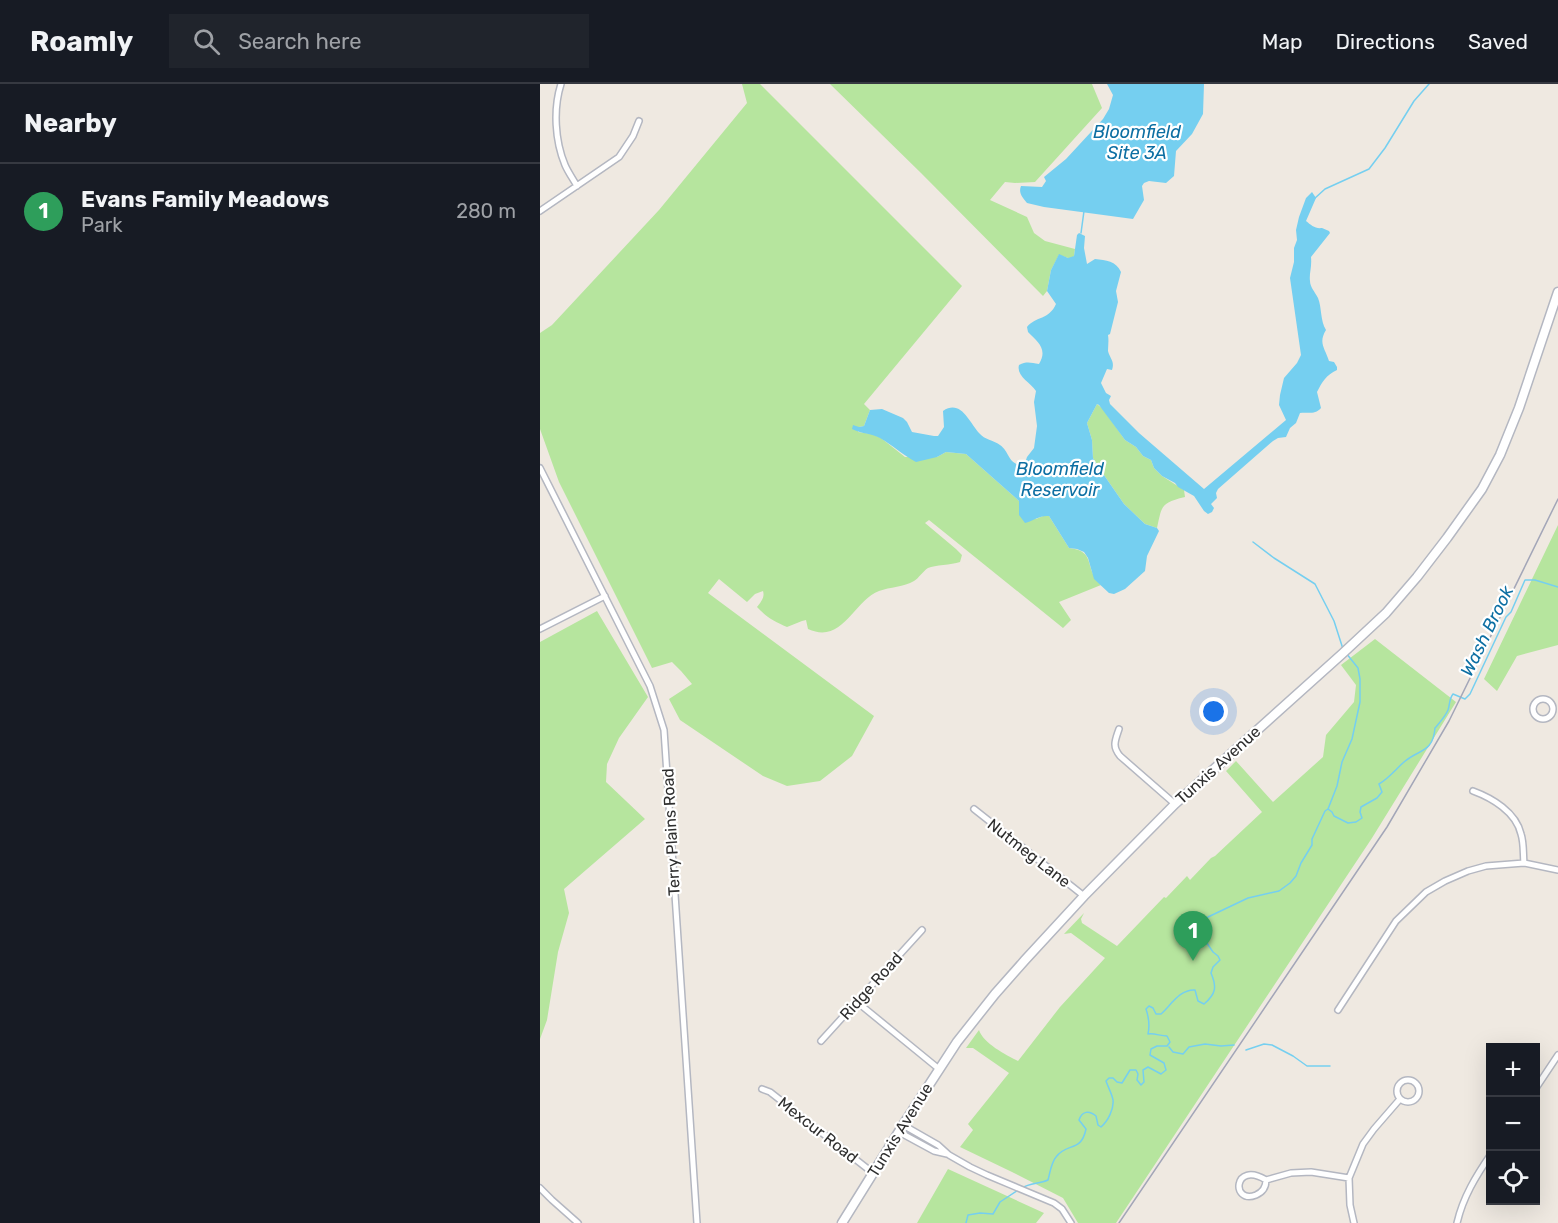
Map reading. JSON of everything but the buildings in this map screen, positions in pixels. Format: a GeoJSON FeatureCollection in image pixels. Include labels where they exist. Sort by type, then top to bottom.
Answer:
{"type":"FeatureCollection","features":[{"type":"Feature","properties":{"kind":"main road","name":"Tunxis Avenue"},"geometry":{"type":"LineString","coordinates":[[842,1223],[957,1042],[995,994],[1084,897],[1175,804],[1345,652],[1386,613],[1417,577],[1461,519],[1492,472],[1519,408],[1558,292]]}},
{"type":"Feature","properties":{"kind":"street"},"geometry":{"type":"LineString","coordinates":[[561,84],[556,114],[558,137],[565,165],[577,186]]}},
{"type":"Feature","properties":{"kind":"street"},"geometry":{"type":"LineString","coordinates":[[540,211],[619,157],[633,136],[639,121]]}},
{"type":"Feature","properties":{"kind":"street","name":"Terry Plains Road"},"geometry":{"type":"LineString","coordinates":[[540,469],[650,686],[664,730],[698,1223]]}},
{"type":"Feature","properties":{"kind":"street"},"geometry":{"type":"LineString","coordinates":[[540,629],[605,596]]}},
{"type":"Feature","properties":{"kind":"street"},"geometry":{"type":"LineString","coordinates":[[1119,729],[1115,749],[1120,756],[1175,804]]}},
{"type":"Feature","properties":{"kind":"street"},"geometry":{"type":"LineString","coordinates":[[1473,791],[1489,796],[1502,806],[1518,825],[1522,835],[1524,863]]}},
{"type":"Feature","properties":{"kind":"street","name":"Nutmeg Lane"},"geometry":{"type":"LineString","coordinates":[[974,809],[1084,897]]}},
{"type":"Feature","properties":{"kind":"street"},"geometry":{"type":"LineString","coordinates":[[1338,1010],[1396,921],[1426,892],[1468,871],[1486,866],[1524,863],[1558,870]]}},
{"type":"Feature","properties":{"kind":"street","name":"Ridge Road"},"geometry":{"type":"LineString","coordinates":[[821,1041],[922,930]]}},
{"type":"Feature","properties":{"kind":"street"},"geometry":{"type":"LineString","coordinates":[[857,1002],[939,1069]]}},
{"type":"Feature","properties":{"kind":"street"},"geometry":{"type":"LineString","coordinates":[[1540,1082],[1558,1055]]}},
{"type":"Feature","properties":{"kind":"street"},"geometry":{"type":"LineString","coordinates":[[1406,1080],[1414,1082],[1418,1089],[1417,1097],[1409,1102],[1400,1099],[1397,1092],[1399,1084],[1406,1080]]}},
{"type":"Feature","properties":{"kind":"street","name":"Mexcur Road"},"geometry":{"type":"LineString","coordinates":[[762,1089],[770,1092],[873,1173]]}},
{"type":"Feature","properties":{"kind":"street"},"geometry":{"type":"LineString","coordinates":[[1354,1223],[1350,1205],[1349,1178],[1363,1144],[1400,1099]]}},
{"type":"Feature","properties":{"kind":"street"},"geometry":{"type":"LineString","coordinates":[[901,1128],[938,1145],[949,1155],[987,1175],[1054,1203],[1062,1209],[1071,1223]]}},
{"type":"Feature","properties":{"kind":"street"},"geometry":{"type":"LineString","coordinates":[[1456,1223],[1464,1197],[1486,1161]]}},
{"type":"Feature","properties":{"kind":"street"},"geometry":{"type":"LineString","coordinates":[[1266,1180],[1266,1187],[1255,1196],[1248,1196],[1239,1190],[1240,1180],[1245,1175],[1254,1174],[1266,1180],[1291,1173],[1311,1172],[1349,1178]]}},
{"type":"Feature","properties":{"kind":"street"},"geometry":{"type":"LineString","coordinates":[[540,1188],[578,1223]]}},
{"type":"Feature","properties":{"kind":"green space"},"geometry":{"type":"Polygon","coordinates":[[[742,84],[760,84],[962,286],[864,404],[870,410],[864,426],[859,427],[858,432],[881,438],[905,457],[937,457],[946,452],[966,454],[1019,501],[1019,508],[1036,519],[1049,516],[1069,548],[1078,550],[1087,557],[1092,572],[1101,585],[1059,602],[1071,620],[1063,628],[929,520],[925,523],[962,555],[960,562],[928,568],[910,583],[879,591],[862,603],[839,626],[830,631],[820,632],[808,629],[806,620],[787,627],[767,616],[757,607],[763,597],[763,591],[755,594],[747,602],[719,579],[708,593],[874,716],[852,756],[820,781],[787,786],[763,776],[680,720],[669,699],[692,684],[672,662],[652,668],[559,482],[540,429],[540,333],[552,325],[659,210],[747,103],[742,84]]]}},
{"type":"Feature","properties":{"kind":"green space"},"geometry":{"type":"Polygon","coordinates":[[[830,84],[1092,84],[1102,108],[1035,182],[1005,182],[990,200],[1027,217],[1034,233],[1045,241],[1075,249],[1072,258],[1059,255],[1051,270],[1047,291],[1043,296],[921,173],[830,84]]]}},
{"type":"Feature","properties":{"kind":"green space"},"geometry":{"type":"Polygon","coordinates":[[[1097,404],[1125,440],[1151,460],[1154,468],[1162,476],[1184,490],[1185,497],[1171,501],[1164,506],[1157,528],[1145,524],[1124,504],[1093,458],[1092,440],[1087,423],[1097,404]]]}},
{"type":"Feature","properties":{"kind":"green space"},"geometry":{"type":"Polygon","coordinates":[[[1558,525],[1558,645],[1517,656],[1497,691],[1484,679],[1558,525]]]}},
{"type":"Feature","properties":{"kind":"green space"},"geometry":{"type":"Polygon","coordinates":[[[597,611],[648,697],[619,738],[607,764],[606,782],[645,819],[564,889],[569,913],[558,952],[547,1020],[540,1039],[540,642],[597,611]]]}},
{"type":"Feature","properties":{"kind":"green space"},"geometry":{"type":"Polygon","coordinates":[[[1375,639],[1456,702],[1372,838],[1116,1223],[1078,1223],[1063,1198],[960,1147],[973,1130],[968,1124],[1009,1073],[973,1048],[966,1048],[979,1030],[990,1044],[1018,1061],[1060,1007],[1105,958],[1071,933],[1064,934],[1084,913],[1082,923],[1117,946],[1164,897],[1166,898],[1187,876],[1190,880],[1262,812],[1226,771],[1236,761],[1273,802],[1323,757],[1326,735],[1354,702],[1356,685],[1341,665],[1375,639]]]}},
{"type":"Feature","properties":{"kind":"green space"},"geometry":{"type":"Polygon","coordinates":[[[948,1169],[1044,1213],[1036,1223],[917,1223],[948,1169]]]}},
{"type":"Feature","properties":{"kind":"water","name":"Bloomfield Site 3A"},"geometry":{"type":"Polygon","coordinates":[[[1107,84],[1204,84],[1203,114],[1192,134],[1176,151],[1174,176],[1166,183],[1149,181],[1144,183],[1142,186],[1144,200],[1133,219],[1027,203],[1021,193],[1021,186],[1042,187],[1046,181],[1044,177],[1066,159],[1103,119],[1113,95],[1107,84]]]}},
{"type":"Feature","properties":{"kind":"water","name":"Bloomfield Reservoir"},"geometry":{"type":"Polygon","coordinates":[[[1312,192],[1316,198],[1306,221],[1330,233],[1311,257],[1310,283],[1318,298],[1326,330],[1323,346],[1329,361],[1334,362],[1337,367],[1337,370],[1325,379],[1317,392],[1321,408],[1314,412],[1300,413],[1286,437],[1273,441],[1218,489],[1217,498],[1211,504],[1214,508],[1208,514],[1194,496],[1162,476],[1154,468],[1151,460],[1125,440],[1099,405],[1097,404],[1087,423],[1092,440],[1093,458],[1097,465],[1124,504],[1145,524],[1159,531],[1147,556],[1145,571],[1125,589],[1114,594],[1109,593],[1094,579],[1084,552],[1069,548],[1049,516],[1025,523],[1019,515],[1019,501],[966,454],[946,452],[937,457],[916,462],[880,438],[852,429],[853,425],[864,426],[870,410],[882,409],[903,418],[912,432],[938,436],[944,427],[943,411],[955,408],[964,413],[981,435],[1000,445],[1014,463],[1024,466],[1034,448],[1037,426],[1034,402],[1036,391],[1021,376],[1019,365],[1039,364],[1042,359],[1041,346],[1028,332],[1027,327],[1050,313],[1056,304],[1047,291],[1051,270],[1059,254],[1068,258],[1074,256],[1079,233],[1085,236],[1084,248],[1087,264],[1095,259],[1107,261],[1116,265],[1121,272],[1116,291],[1118,302],[1108,335],[1108,351],[1113,367],[1112,370],[1107,369],[1101,383],[1106,393],[1111,396],[1110,404],[1139,433],[1204,489],[1286,420],[1279,405],[1280,395],[1284,378],[1301,355],[1290,278],[1299,217],[1306,198],[1312,192]]]}},
{"type":"Feature","properties":{"kind":"waterway"},"geometry":{"type":"LineString","coordinates":[[1314,199],[1325,189],[1369,169],[1414,101],[1429,84]]}},
{"type":"Feature","properties":{"kind":"waterway"},"geometry":{"type":"LineString","coordinates":[[1081,233],[1084,211]]}},
{"type":"Feature","properties":{"kind":"waterway"},"geometry":{"type":"LineString","coordinates":[[1253,542],[1315,584],[1334,621],[1343,649]]}},
{"type":"Feature","properties":{"kind":"waterway","name":"Wash Brook"},"geometry":{"type":"LineString","coordinates":[[1022,1188],[1048,1180],[1052,1165],[1060,1152],[1081,1141],[1086,1129],[1079,1120],[1084,1113],[1088,1112],[1096,1116],[1098,1125],[1101,1127],[1106,1122],[1113,1103],[1106,1081],[1109,1078],[1122,1083],[1130,1070],[1136,1070],[1137,1080],[1141,1085],[1144,1082],[1143,1070],[1148,1067],[1161,1074],[1166,1070],[1164,1063],[1150,1055],[1151,1049],[1157,1046],[1167,1046],[1170,1042],[1167,1036],[1148,1034],[1149,1022],[1146,1009],[1149,1006],[1156,1014],[1161,1014],[1176,998],[1190,990],[1195,990],[1198,1001],[1204,1004],[1211,997],[1215,986],[1211,973],[1220,960],[1202,936],[1203,922],[1208,917],[1248,898],[1279,891],[1290,883],[1312,845],[1312,839],[1328,809],[1334,816],[1348,823],[1362,818],[1361,807],[1377,798],[1382,792],[1379,784],[1404,762],[1424,750],[1431,742],[1435,728],[1447,713],[1453,694],[1465,699],[1470,694],[1525,580],[1535,580],[1558,587]]}},
{"type":"Feature","properties":{"kind":"waterway"},"geometry":{"type":"LineString","coordinates":[[1328,809],[1337,786],[1342,762],[1352,739],[1360,702],[1358,668],[1346,653]]}},
{"type":"Feature","properties":{"kind":"waterway"},"geometry":{"type":"LineString","coordinates":[[1169,1047],[1173,1052],[1183,1054],[1189,1047],[1205,1044],[1234,1045]]}},
{"type":"Feature","properties":{"kind":"waterway"},"geometry":{"type":"LineString","coordinates":[[1246,1050],[1264,1044],[1272,1045],[1307,1066],[1330,1066]]}},
{"type":"Feature","properties":{"kind":"waterway","name":"Wash Brook"},"geometry":{"type":"LineString","coordinates":[[966,1223],[968,1215],[993,1214],[1000,1202],[1018,1190]]}},
{"type":"Feature","properties":{"kind":"railway"},"geometry":{"type":"LineString","coordinates":[[1119,1223],[1387,827],[1449,721],[1558,499]]}},
{"type":"Feature","properties":{"kind":"place","name":"Evans Family Meadows"},"geometry":{"type":"Point","coordinates":[1193,961]}}]}
